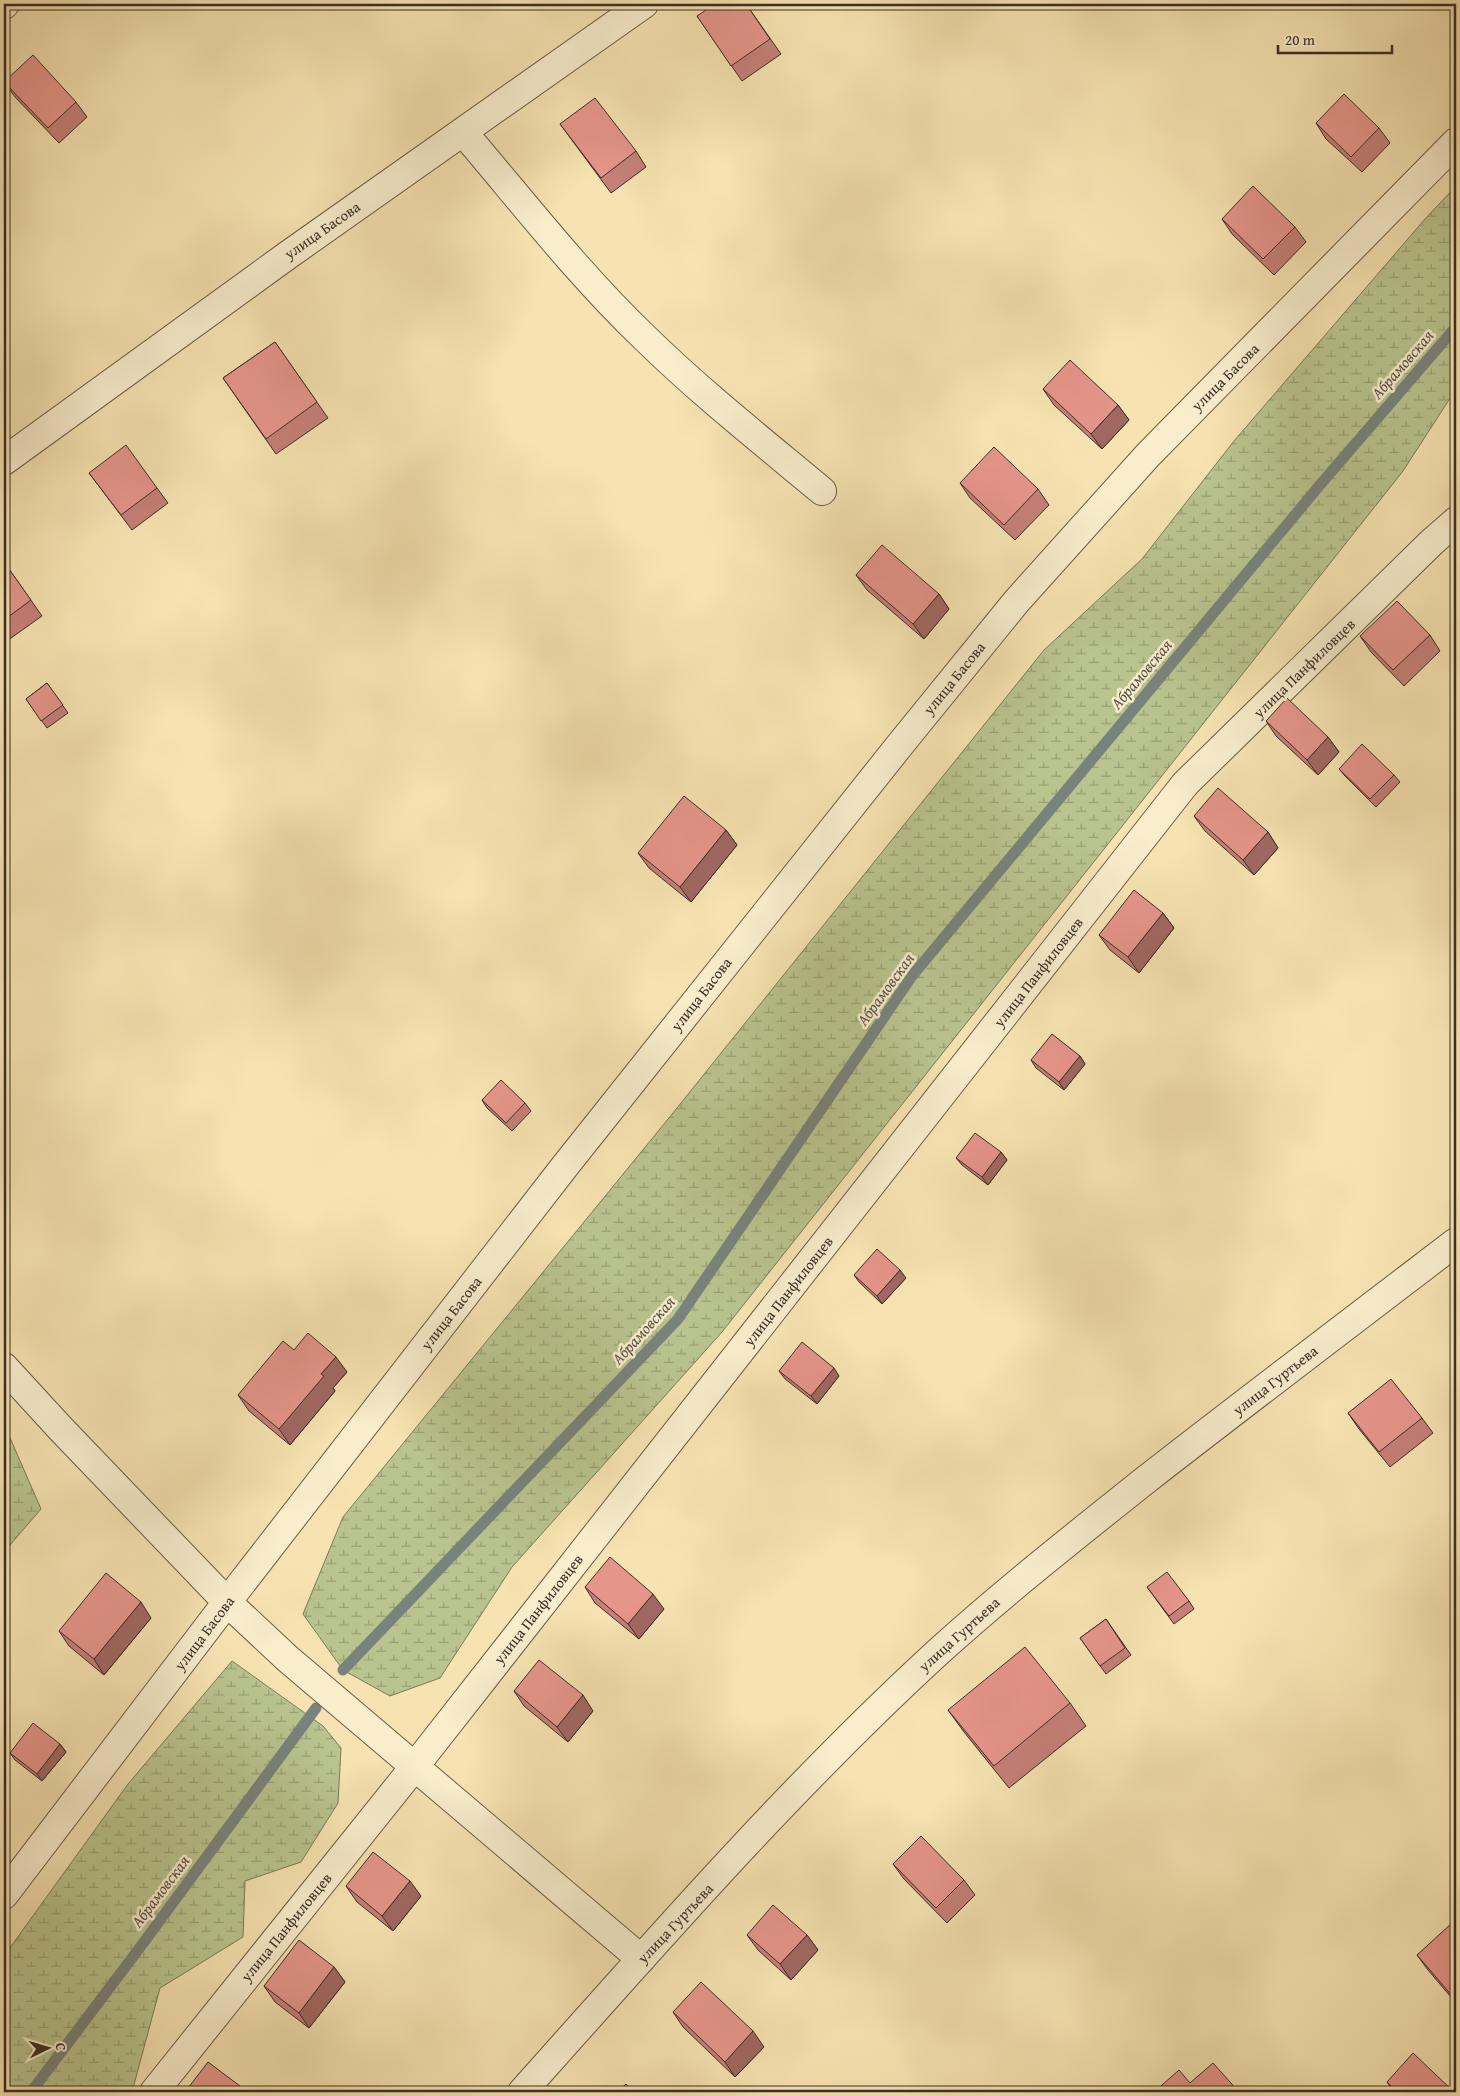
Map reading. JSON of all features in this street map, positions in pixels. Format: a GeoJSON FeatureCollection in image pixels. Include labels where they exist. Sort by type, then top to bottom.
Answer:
{"type":"FeatureCollection","features":[{"type":"Feature","properties":{"kind":"street","name":"улица Басова"},"geometry":{"type":"LineString","coordinates":[[4,461],[288,255],[644,4]]}},
{"type":"Feature","properties":{"kind":"street"},"geometry":{"type":"LineString","coordinates":[[463,132],[589,280],[643,336],[704,393],[822,492]]}},
{"type":"Feature","properties":{"kind":"street","name":"улица Басова"},"geometry":{"type":"LineString","coordinates":[[4,1895],[566,1166],[898,746],[1016,602],[1148,455],[1456,142]]}},
{"type":"Feature","properties":{"kind":"street","name":"улица Панфиловцев"},"geometry":{"type":"LineString","coordinates":[[154,2092],[415,1766],[1185,784],[1432,542],[1456,521]]}},
{"type":"Feature","properties":{"kind":"street","name":"улица Гуртьева"},"geometry":{"type":"LineString","coordinates":[[522,2092],[641,1959],[844,1742],[937,1653],[1029,1573],[1298,1362],[1456,1242]]}},
{"type":"Feature","properties":{"kind":"street"},"geometry":{"type":"LineString","coordinates":[[4,1367],[67,1436],[228,1602],[288,1659],[641,1959]]}},
{"type":"Feature","properties":{"kind":"green space"},"geometry":{"type":"Polygon","coordinates":[[[1456,186],[1456,389],[1403,471],[722,1332],[512,1567],[440,1678],[390,1696],[343,1670],[303,1614],[343,1517],[673,1113],[1044,650],[1142,559],[1234,441],[1425,219],[1456,186]]]}},
{"type":"Feature","properties":{"kind":"green space"},"geometry":{"type":"Polygon","coordinates":[[[4,1424],[41,1509],[4,1552],[4,1424]]]}},
{"type":"Feature","properties":{"kind":"green space"},"geometry":{"type":"Polygon","coordinates":[[[232,1661],[323,1726],[341,1748],[338,1803],[301,1862],[245,1881],[243,1937],[160,1988],[132,2092],[4,2092],[4,1956],[128,1784],[232,1661]]]}},
{"type":"Feature","properties":{"kind":"building"},"geometry":{"type":"Polygon","coordinates":[[[715,4],[746,4],[770,39],[731,66],[697,16],[715,4]]]}},
{"type":"Feature","properties":{"kind":"building"},"geometry":{"type":"Polygon","coordinates":[[[33,55],[76,102],[48,128],[4,82],[33,55]]]}},
{"type":"Feature","properties":{"kind":"building"},"geometry":{"type":"Polygon","coordinates":[[[1344,94],[1379,128],[1351,157],[1316,123],[1344,94]]]}},
{"type":"Feature","properties":{"kind":"building"},"geometry":{"type":"Polygon","coordinates":[[[595,98],[636,151],[601,178],[560,124],[595,98]]]}},
{"type":"Feature","properties":{"kind":"building"},"geometry":{"type":"Polygon","coordinates":[[[1253,186],[1295,227],[1263,259],[1222,219],[1253,186]]]}},
{"type":"Feature","properties":{"kind":"building"},"geometry":{"type":"Polygon","coordinates":[[[275,342],[317,402],[266,439],[223,378],[275,342]]]}},
{"type":"Feature","properties":{"kind":"building"},"geometry":{"type":"Polygon","coordinates":[[[1070,360],[1118,405],[1091,434],[1043,389],[1070,360]]]}},
{"type":"Feature","properties":{"kind":"building"},"geometry":{"type":"Polygon","coordinates":[[[126,445],[157,488],[121,515],[89,473],[126,445]]]}},
{"type":"Feature","properties":{"kind":"building"},"geometry":{"type":"Polygon","coordinates":[[[994,447],[1038,489],[1004,525],[960,483],[994,447]]]}},
{"type":"Feature","properties":{"kind":"building"},"geometry":{"type":"Polygon","coordinates":[[[882,545],[939,594],[913,624],[856,575],[882,545]]]}},
{"type":"Feature","properties":{"kind":"building"},"geometry":{"type":"Polygon","coordinates":[[[4,562],[31,600],[4,620],[4,562]]]}},
{"type":"Feature","properties":{"kind":"building"},"geometry":{"type":"Polygon","coordinates":[[[1397,601],[1430,635],[1393,670],[1360,636],[1397,601]]]}},
{"type":"Feature","properties":{"kind":"building"},"geometry":{"type":"Polygon","coordinates":[[[47,683],[63,705],[41,721],[26,699],[47,683]]]}},
{"type":"Feature","properties":{"kind":"building"},"geometry":{"type":"Polygon","coordinates":[[[1287,698],[1328,737],[1307,760],[1266,721],[1287,698]]]}},
{"type":"Feature","properties":{"kind":"building"},"geometry":{"type":"Polygon","coordinates":[[[1362,744],[1394,775],[1370,799],[1339,769],[1362,744]]]}},
{"type":"Feature","properties":{"kind":"building"},"geometry":{"type":"Polygon","coordinates":[[[1218,788],[1268,832],[1243,860],[1194,816],[1218,788]]]}},
{"type":"Feature","properties":{"kind":"building"},"geometry":{"type":"Polygon","coordinates":[[[684,796],[726,830],[680,887],[638,853],[684,796]]]}},
{"type":"Feature","properties":{"kind":"building"},"geometry":{"type":"Polygon","coordinates":[[[1134,890],[1163,913],[1128,957],[1099,935],[1134,890]]]}},
{"type":"Feature","properties":{"kind":"building"},"geometry":{"type":"Polygon","coordinates":[[[1052,1034],[1080,1056],[1059,1082],[1031,1060],[1052,1034]]]}},
{"type":"Feature","properties":{"kind":"building"},"geometry":{"type":"Polygon","coordinates":[[[501,1080],[525,1103],[506,1123],[482,1100],[501,1080]]]}},
{"type":"Feature","properties":{"kind":"building"},"geometry":{"type":"Polygon","coordinates":[[[975,1133],[1001,1152],[982,1177],[956,1158],[975,1133]]]}},
{"type":"Feature","properties":{"kind":"building"},"geometry":{"type":"Polygon","coordinates":[[[877,1249],[900,1270],[877,1296],[854,1275],[877,1249]]]}},
{"type":"Feature","properties":{"kind":"building"},"geometry":{"type":"Polygon","coordinates":[[[308,1333],[336,1357],[321,1374],[324,1376],[279,1429],[238,1395],[283,1341],[294,1350],[308,1333]]]}},
{"type":"Feature","properties":{"kind":"building"},"geometry":{"type":"Polygon","coordinates":[[[802,1342],[834,1368],[811,1396],[779,1371],[802,1342]]]}},
{"type":"Feature","properties":{"kind":"building"},"geometry":{"type":"Polygon","coordinates":[[[1391,1379],[1422,1418],[1379,1452],[1348,1413],[1391,1379]]]}},
{"type":"Feature","properties":{"kind":"building"},"geometry":{"type":"Polygon","coordinates":[[[610,1557],[653,1594],[628,1624],[585,1587],[610,1557]]]}},
{"type":"Feature","properties":{"kind":"building"},"geometry":{"type":"Polygon","coordinates":[[[1167,1572],[1189,1601],[1169,1616],[1147,1587],[1167,1572]]]}},
{"type":"Feature","properties":{"kind":"building"},"geometry":{"type":"Polygon","coordinates":[[[106,1573],[141,1602],[94,1659],[59,1631],[106,1573]]]}},
{"type":"Feature","properties":{"kind":"building"},"geometry":{"type":"Polygon","coordinates":[[[1106,1619],[1125,1648],[1100,1666],[1080,1638],[1106,1619]]]}},
{"type":"Feature","properties":{"kind":"building"},"geometry":{"type":"Polygon","coordinates":[[[1025,1647],[1070,1703],[994,1766],[948,1710],[1025,1647]]]}},
{"type":"Feature","properties":{"kind":"building"},"geometry":{"type":"Polygon","coordinates":[[[539,1660],[583,1695],[557,1727],[514,1691],[539,1660]]]}},
{"type":"Feature","properties":{"kind":"building"},"geometry":{"type":"Polygon","coordinates":[[[33,1723],[60,1744],[37,1774],[10,1753],[33,1723]]]}},
{"type":"Feature","properties":{"kind":"building"},"geometry":{"type":"Polygon","coordinates":[[[921,1836],[964,1880],[936,1908],[893,1864],[921,1836]]]}},
{"type":"Feature","properties":{"kind":"building"},"geometry":{"type":"Polygon","coordinates":[[[373,1852],[410,1881],[382,1916],[346,1886],[373,1852]]]}},
{"type":"Feature","properties":{"kind":"building"},"geometry":{"type":"Polygon","coordinates":[[[773,1905],[807,1935],[780,1964],[747,1935],[773,1905]]]}},
{"type":"Feature","properties":{"kind":"building"},"geometry":{"type":"Polygon","coordinates":[[[1452,1923],[1456,1928],[1456,1994],[1453,1997],[1417,1955],[1452,1923]]]}},
{"type":"Feature","properties":{"kind":"building"},"geometry":{"type":"Polygon","coordinates":[[[299,1940],[334,1967],[299,2013],[264,1986],[299,1940]]]}},
{"type":"Feature","properties":{"kind":"building"},"geometry":{"type":"Polygon","coordinates":[[[701,1982],[753,2031],[725,2062],[673,2012],[701,1982]]]}},
{"type":"Feature","properties":{"kind":"building"},"geometry":{"type":"Polygon","coordinates":[[[1413,2053],[1454,2092],[1397,2092],[1387,2082],[1413,2053]]]}},
{"type":"Feature","properties":{"kind":"building"},"geometry":{"type":"Polygon","coordinates":[[[208,2062],[248,2092],[185,2092],[208,2062]]]}},
{"type":"Feature","properties":{"kind":"building"},"geometry":{"type":"Polygon","coordinates":[[[1213,2063],[1239,2092],[1154,2092],[1179,2070],[1190,2083],[1213,2063]]]}},
{"type":"Feature","properties":{"kind":"building"},"geometry":{"type":"Polygon","coordinates":[[[626,2084],[634,2092],[617,2092],[626,2084]]]}},
{"type":"Feature","properties":{"kind":"waterway","name":"Абрамовская"},"geometry":{"type":"LineString","coordinates":[[343,1670],[678,1319],[912,976],[1319,486],[1456,327]]}},
{"type":"Feature","properties":{"kind":"waterway","name":"Абрамовская"},"geometry":{"type":"LineString","coordinates":[[31,2092],[316,1708]]}}]}
